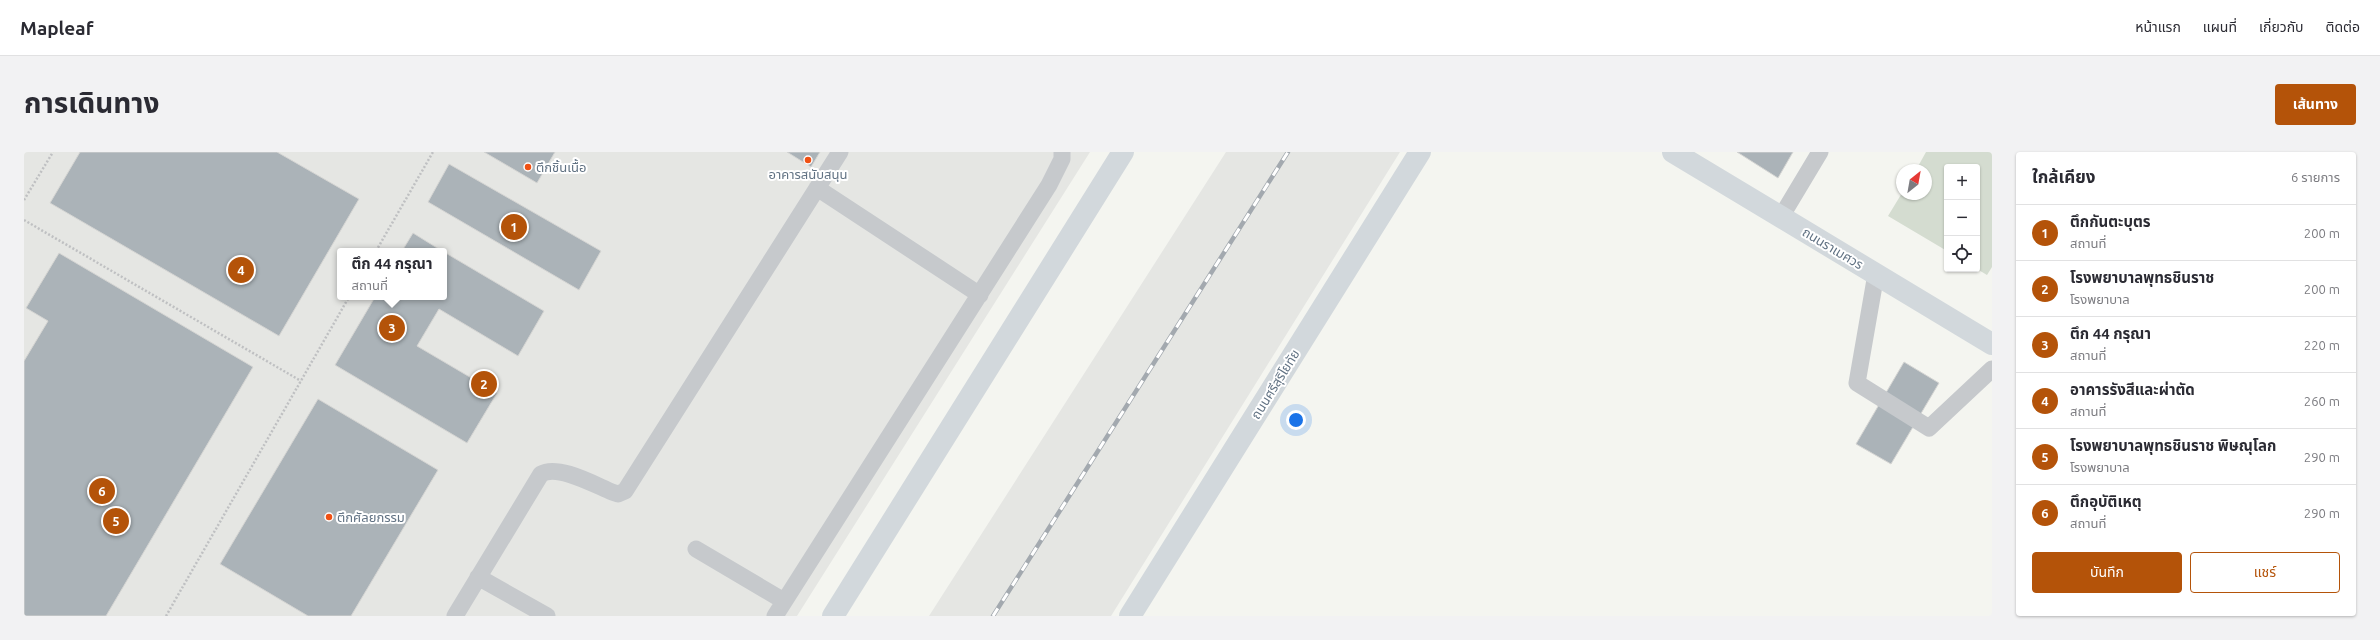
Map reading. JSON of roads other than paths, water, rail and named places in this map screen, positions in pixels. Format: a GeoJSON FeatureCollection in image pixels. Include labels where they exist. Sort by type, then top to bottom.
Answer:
{"type":"FeatureCollection","features":[{"type":"Feature","properties":{"kind":"street"},"geometry":{"type":"LineString","coordinates":[[833,616],[1123,152]]}},
{"type":"Feature","properties":{"kind":"street","name":"ถนนศรีสุริโยทัย"},"geometry":{"type":"LineString","coordinates":[[1130,616],[1420,152]]}},
{"type":"Feature","properties":{"kind":"street","name":"ถนนราเมศวร"},"geometry":{"type":"LineString","coordinates":[[1673,152],[1992,344]]}},
{"type":"Feature","properties":{"kind":"lane"},"geometry":{"type":"LineString","coordinates":[[455,616],[541,474],[546,471],[566,473],[618,494],[625,491],[840,152]]}},
{"type":"Feature","properties":{"kind":"lane"},"geometry":{"type":"LineString","coordinates":[[775,616],[1049,185],[1062,159],[1062,152]]}},
{"type":"Feature","properties":{"kind":"lane"},"geometry":{"type":"LineString","coordinates":[[1781,217],[1820,152]]}},
{"type":"Feature","properties":{"kind":"lane"},"geometry":{"type":"LineString","coordinates":[[817,188],[980,294]]}},
{"type":"Feature","properties":{"kind":"lane"},"geometry":{"type":"LineString","coordinates":[[1876,274],[1857,384],[1929,428],[1992,369]]}},
{"type":"Feature","properties":{"kind":"lane"},"geometry":{"type":"LineString","coordinates":[[696,549],[784,601]]}},
{"type":"Feature","properties":{"kind":"lane"},"geometry":{"type":"LineString","coordinates":[[478,577],[547,616]]}},
{"type":"Feature","properties":{"kind":"railway"},"geometry":{"type":"LineString","coordinates":[[993,616],[1288,152]]}},
{"type":"Feature","properties":{"kind":"place","name":"อาคารสนับสนุน"},"geometry":{"type":"Point","coordinates":[808,160]}},
{"type":"Feature","properties":{"kind":"place","name":"ตึกชิ้นเนื้อ"},"geometry":{"type":"Point","coordinates":[528,167]}},
{"type":"Feature","properties":{"kind":"place","name":"ตึกกันตะบุตร"},"geometry":{"type":"Point","coordinates":[514,227]}},
{"type":"Feature","properties":{"kind":"place","name":"อาคารรังสีและผ่าตัด"},"geometry":{"type":"Point","coordinates":[241,270]}},
{"type":"Feature","properties":{"kind":"place","name":"ตึก 44 กรุณา"},"geometry":{"type":"Point","coordinates":[392,328]}},
{"type":"Feature","properties":{"kind":"place","name":"โรงพยาบาลพุทธชินราช"},"geometry":{"type":"Point","coordinates":[484,384]}},
{"type":"Feature","properties":{"kind":"place","name":"ตึกอุบัติเหตุ"},"geometry":{"type":"Point","coordinates":[102,491]}},
{"type":"Feature","properties":{"kind":"place","name":"ตึกศัลยกรรม"},"geometry":{"type":"Point","coordinates":[329,517]}},
{"type":"Feature","properties":{"kind":"place","name":"โรงพยาบาลพุทธชินราช พิษณุโลก"},"geometry":{"type":"Point","coordinates":[116,521]}}]}
